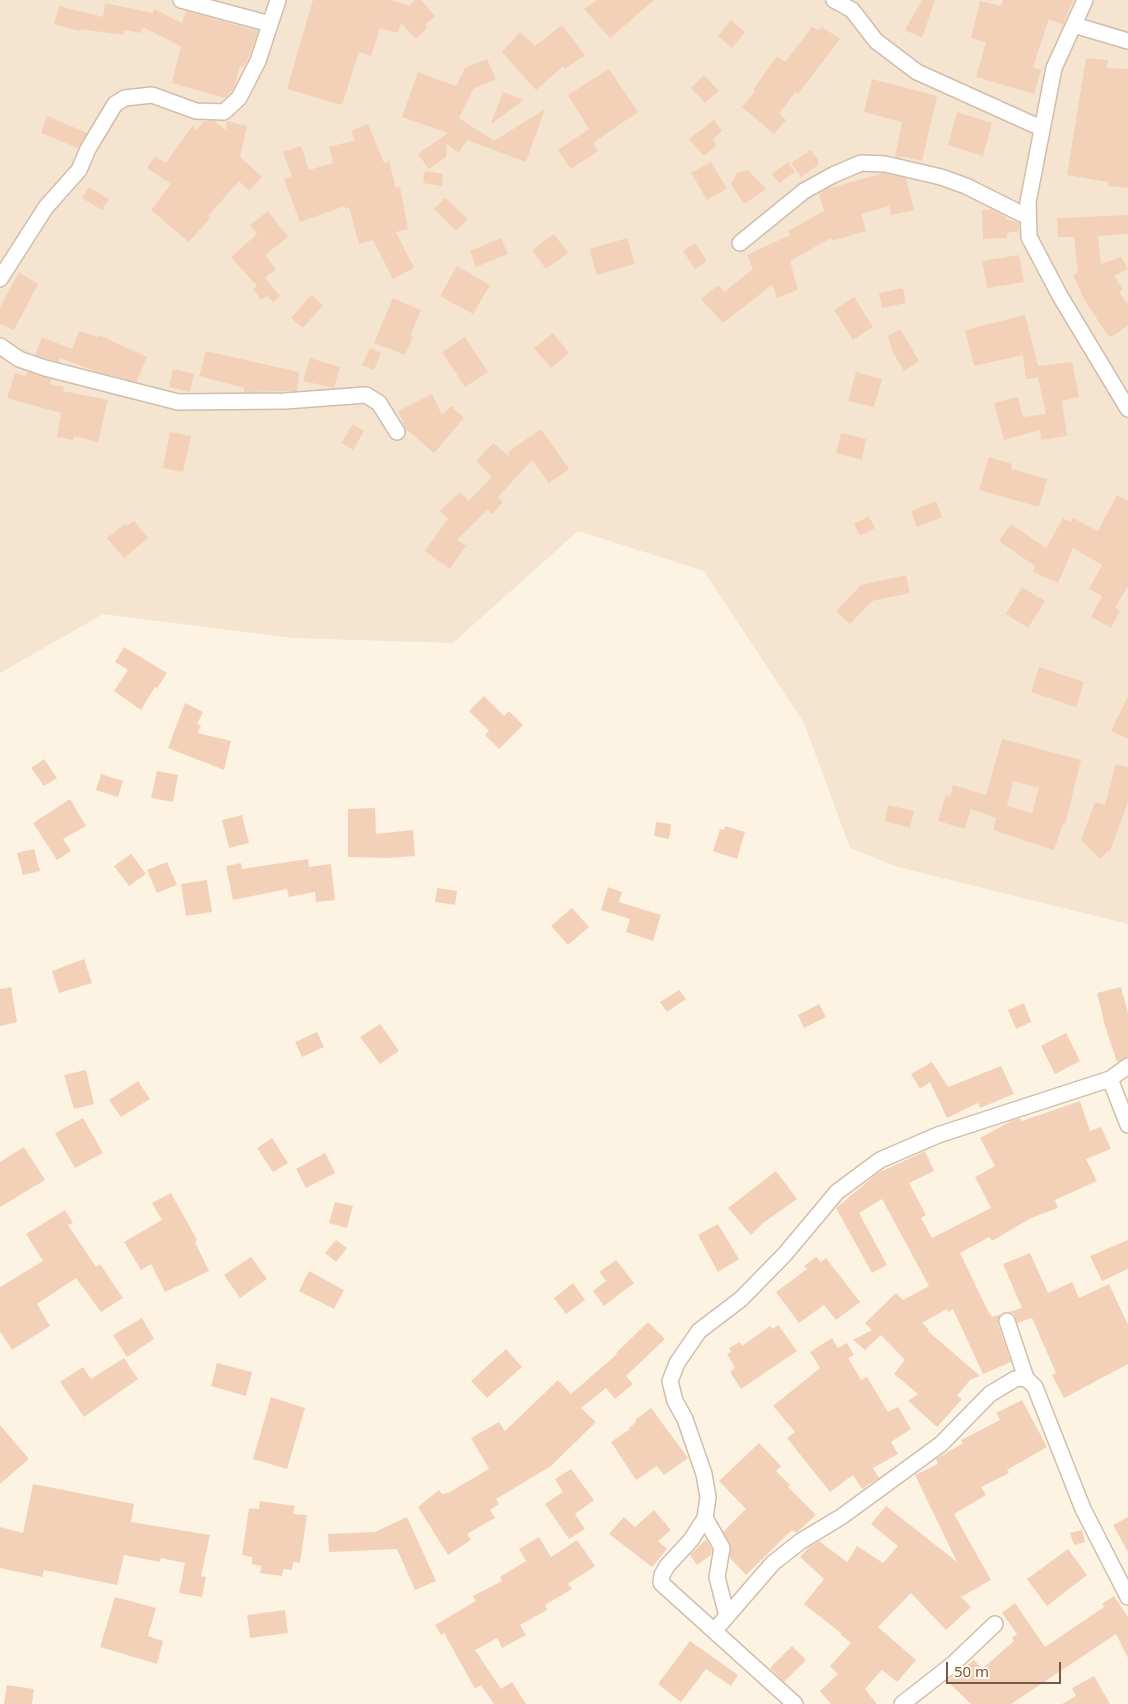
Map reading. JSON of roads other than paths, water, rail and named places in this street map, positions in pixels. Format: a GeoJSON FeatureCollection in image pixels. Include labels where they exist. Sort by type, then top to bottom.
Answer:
{"type":"FeatureCollection","features":[{"type":"Feature","properties":{"kind":"street"},"geometry":{"type":"LineString","coordinates":[[181,0],[270,24]]}},
{"type":"Feature","properties":{"kind":"street"},"geometry":{"type":"LineString","coordinates":[[0,279],[46,207],[78,170],[88,148],[114,104],[125,98],[152,95],[196,111],[224,112],[239,98],[258,61],[278,0]]}},
{"type":"Feature","properties":{"kind":"street"},"geometry":{"type":"LineString","coordinates":[[834,0],[854,5],[876,41],[917,72],[1041,128]]}},
{"type":"Feature","properties":{"kind":"street"},"geometry":{"type":"LineString","coordinates":[[1085,0],[1054,68],[1028,202],[1029,236],[1060,296],[1128,409]]}},
{"type":"Feature","properties":{"kind":"street"},"geometry":{"type":"LineString","coordinates":[[1074,25],[1128,41]]}},
{"type":"Feature","properties":{"kind":"street"},"geometry":{"type":"LineString","coordinates":[[740,243],[804,191],[833,175],[862,163],[885,164],[941,177],[966,186],[1028,217]]}},
{"type":"Feature","properties":{"kind":"street"},"geometry":{"type":"LineString","coordinates":[[0,346],[19,359],[45,368],[178,402],[285,402],[366,394],[379,403],[397,432]]}},
{"type":"Feature","properties":{"kind":"street"},"geometry":{"type":"LineString","coordinates":[[795,1704],[661,1583],[662,1575],[667,1566],[691,1540],[705,1518],[708,1497],[704,1474],[685,1419],[675,1401],[670,1380],[677,1363],[699,1331],[741,1299],[784,1254],[837,1192],[880,1160],[938,1136],[1110,1079],[1128,1066]]}},
{"type":"Feature","properties":{"kind":"street"},"geometry":{"type":"LineString","coordinates":[[1110,1079],[1128,1125]]}},
{"type":"Feature","properties":{"kind":"street"},"geometry":{"type":"LineString","coordinates":[[1007,1321],[1026,1378],[1035,1387],[1083,1509],[1128,1597]]}},
{"type":"Feature","properties":{"kind":"street"},"geometry":{"type":"LineString","coordinates":[[715,1630],[773,1564],[800,1541],[841,1517],[941,1444],[990,1394],[1014,1379],[1026,1378]]}},
{"type":"Feature","properties":{"kind":"street"},"geometry":{"type":"LineString","coordinates":[[705,1518],[722,1548],[717,1577],[728,1616]]}},
{"type":"Feature","properties":{"kind":"street"},"geometry":{"type":"LineString","coordinates":[[902,1704],[954,1664],[995,1624]]}}]}
